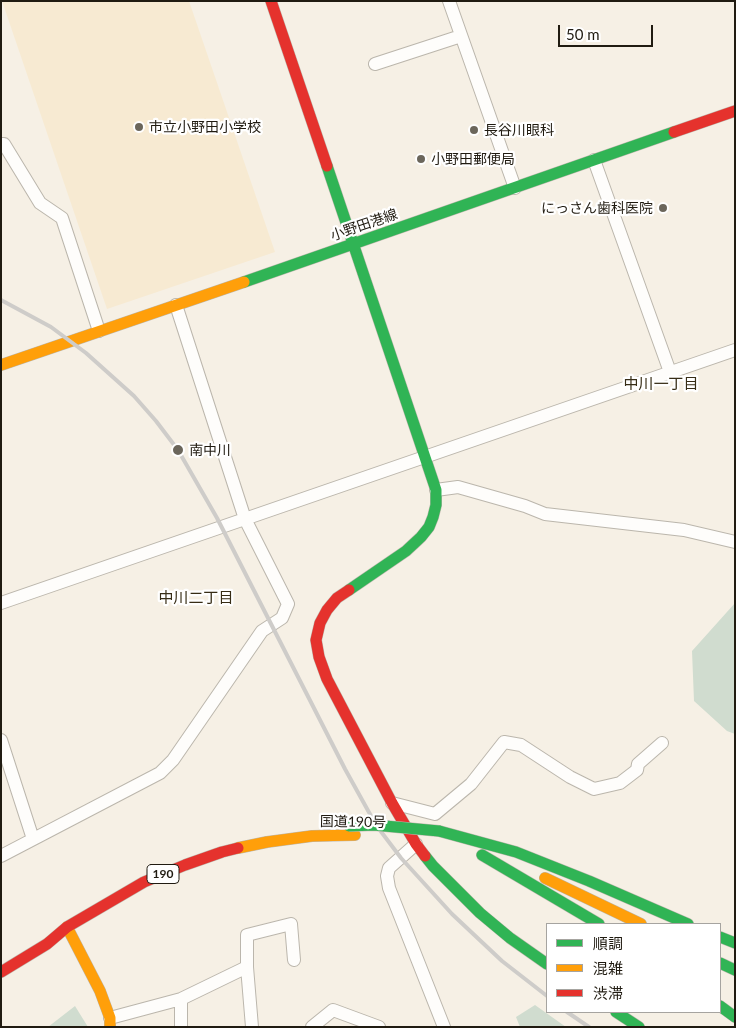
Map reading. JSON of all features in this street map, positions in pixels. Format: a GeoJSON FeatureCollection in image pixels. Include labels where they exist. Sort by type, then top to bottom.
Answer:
{"type":"FeatureCollection","features":[{"type":"Feature","properties":{"kind":"main road"},"geometry":{"type":"LineString","coordinates":[[271,1],[436,490],[436,505],[433,517],[429,527],[421,537],[406,551],[338,598],[327,610],[320,623],[316,640],[318,657],[392,803],[422,843],[433,866],[480,913],[510,938],[546,963]]}},
{"type":"Feature","properties":{"kind":"main road","name":"小野田港線"},"geometry":{"type":"LineString","coordinates":[[1,365],[735,111]]}},
{"type":"Feature","properties":{"kind":"main road"},"geometry":{"type":"LineString","coordinates":[[352,830],[374,825],[439,831],[516,852],[686,923]]}},
{"type":"Feature","properties":{"kind":"main road","name":"国道190号"},"geometry":{"type":"LineString","coordinates":[[1,972],[47,944],[67,927],[144,882],[222,852],[267,842],[352,830],[422,843]]}},
{"type":"Feature","properties":{"kind":"main road"},"geometry":{"type":"LineString","coordinates":[[597,923],[470,851],[532,872],[638,923]]}},
{"type":"Feature","properties":{"kind":"main road"},"geometry":{"type":"LineString","coordinates":[[67,927],[100,991],[110,1022]]}},
{"type":"Feature","properties":{"kind":"main road","name":"国道190号"},"geometry":{"type":"LineString","coordinates":[[1,958],[42,935],[67,927]]}},
{"type":"Feature","properties":{"kind":"main road"},"geometry":{"type":"LineString","coordinates":[[721,937],[735,943]]}},
{"type":"Feature","properties":{"kind":"main road"},"geometry":{"type":"LineString","coordinates":[[721,963],[735,970]]}},
{"type":"Feature","properties":{"kind":"main road"},"geometry":{"type":"LineString","coordinates":[[721,1007],[735,1018]]}},
{"type":"Feature","properties":{"kind":"main road"},"geometry":{"type":"LineString","coordinates":[[618,1013],[639,1027]]}},
{"type":"Feature","properties":{"kind":"street"},"geometry":{"type":"LineString","coordinates":[[449,1],[515,188]]}},
{"type":"Feature","properties":{"kind":"street"},"geometry":{"type":"LineString","coordinates":[[375,64],[461,36]]}},
{"type":"Feature","properties":{"kind":"street"},"geometry":{"type":"LineString","coordinates":[[1,144],[4,144],[40,203],[62,218],[99,331]]}},
{"type":"Feature","properties":{"kind":"street"},"geometry":{"type":"LineString","coordinates":[[594,160],[670,372]]}},
{"type":"Feature","properties":{"kind":"street"},"geometry":{"type":"LineString","coordinates":[[1,856],[160,773],[172,760],[262,631],[282,618],[288,604],[245,519],[176,305]]}},
{"type":"Feature","properties":{"kind":"street"},"geometry":{"type":"LineString","coordinates":[[1,603],[735,350]]}},
{"type":"Feature","properties":{"kind":"street"},"geometry":{"type":"LineString","coordinates":[[436,490],[458,487],[525,506],[545,514],[684,530],[735,542]]}},
{"type":"Feature","properties":{"kind":"street"},"geometry":{"type":"LineString","coordinates":[[1,740],[33,839]]}},
{"type":"Feature","properties":{"kind":"street"},"geometry":{"type":"LineString","coordinates":[[392,803],[435,814],[470,784],[504,742],[522,745],[570,777],[594,789],[620,783],[637,770],[638,764],[662,743]]}},
{"type":"Feature","properties":{"kind":"street"},"geometry":{"type":"LineString","coordinates":[[422,843],[389,868],[387,876],[389,888],[443,1026]]}},
{"type":"Feature","properties":{"kind":"street"},"geometry":{"type":"LineString","coordinates":[[252,1027],[247,967],[247,935],[291,924],[294,960]]}},
{"type":"Feature","properties":{"kind":"street"},"geometry":{"type":"LineString","coordinates":[[110,1022],[182,999],[247,967]]}},
{"type":"Feature","properties":{"kind":"street"},"geometry":{"type":"LineString","coordinates":[[181,1027],[182,999]]}},
{"type":"Feature","properties":{"kind":"street"},"geometry":{"type":"LineString","coordinates":[[312,1027],[333,1010],[379,1027]]}},
{"type":"Feature","properties":{"kind":"shaded area","name":"市立小野田小学校"},"geometry":{"type":"Polygon","coordinates":[[[2,1],[189,1],[275,252],[107,309],[2,1]]]}},
{"type":"Feature","properties":{"kind":"green space"},"geometry":{"type":"Polygon","coordinates":[[[735,603],[735,734],[727,731],[694,701],[692,651],[735,603]]]}},
{"type":"Feature","properties":{"kind":"green space"},"geometry":{"type":"Polygon","coordinates":[[[535,1005],[566,1027],[520,1027],[516,1017],[535,1005]]]}},
{"type":"Feature","properties":{"kind":"green space"},"geometry":{"type":"Polygon","coordinates":[[[75,1006],[88,1027],[48,1027],[75,1006]]]}},
{"type":"Feature","properties":{"kind":"railway"},"geometry":{"type":"LineString","coordinates":[[1,300],[51,327],[86,353],[134,396],[156,421],[178,450],[217,518],[345,769],[376,825],[401,858],[452,914],[502,961],[546,995]]}},
{"type":"Feature","properties":{"kind":"railway"},"geometry":{"type":"LineString","coordinates":[[568,1013],[589,1027]]}},
{"type":"Feature","properties":{"kind":"traffic: fast"},"geometry":{"type":"LineString","coordinates":[[244,282],[674,132]]}},
{"type":"Feature","properties":{"kind":"traffic: fast"},"geometry":{"type":"LineString","coordinates":[[327,166],[436,490],[436,505],[433,517],[429,527],[421,537],[406,551],[349,590]]}},
{"type":"Feature","properties":{"kind":"traffic: fast"},"geometry":{"type":"LineString","coordinates":[[349,826],[374,825],[439,831]]}},
{"type":"Feature","properties":{"kind":"traffic: fast"},"geometry":{"type":"LineString","coordinates":[[439,831],[516,852],[686,923]]}},
{"type":"Feature","properties":{"kind":"traffic: fast"},"geometry":{"type":"LineString","coordinates":[[482,855],[597,923]]}},
{"type":"Feature","properties":{"kind":"traffic: fast"},"geometry":{"type":"LineString","coordinates":[[425,856],[480,913],[510,938],[546,963]]}},
{"type":"Feature","properties":{"kind":"traffic: fast"},"geometry":{"type":"LineString","coordinates":[[721,937],[735,943]]}},
{"type":"Feature","properties":{"kind":"traffic: fast"},"geometry":{"type":"LineString","coordinates":[[721,963],[735,970]]}},
{"type":"Feature","properties":{"kind":"traffic: fast"},"geometry":{"type":"LineString","coordinates":[[721,1007],[735,1017]]}},
{"type":"Feature","properties":{"kind":"traffic: fast"},"geometry":{"type":"LineString","coordinates":[[618,1013],[639,1027]]}},
{"type":"Feature","properties":{"kind":"traffic: slow"},"geometry":{"type":"LineString","coordinates":[[1,365],[244,282]]}},
{"type":"Feature","properties":{"kind":"traffic: slow"},"geometry":{"type":"LineString","coordinates":[[238,848],[312,836],[355,835]]}},
{"type":"Feature","properties":{"kind":"traffic: slow"},"geometry":{"type":"LineString","coordinates":[[545,878],[639,923]]}},
{"type":"Feature","properties":{"kind":"traffic: slow"},"geometry":{"type":"LineString","coordinates":[[67,927],[100,991],[110,1018],[110,1027]]}},
{"type":"Feature","properties":{"kind":"traffic: jam"},"geometry":{"type":"LineString","coordinates":[[271,1],[327,166]]}},
{"type":"Feature","properties":{"kind":"traffic: jam"},"geometry":{"type":"LineString","coordinates":[[674,132],[735,111]]}},
{"type":"Feature","properties":{"kind":"traffic: jam"},"geometry":{"type":"LineString","coordinates":[[349,590],[337,598],[327,610],[320,623],[316,640],[319,657],[327,679],[392,803],[425,856]]}},
{"type":"Feature","properties":{"kind":"traffic: jam"},"geometry":{"type":"LineString","coordinates":[[1,972],[47,944],[67,927],[144,882],[185,865],[238,848]]}},
{"type":"Feature","properties":{"kind":"place","name":"市立小野田小学校"},"geometry":{"type":"Point","coordinates":[139,127]}},
{"type":"Feature","properties":{"kind":"place","name":"長谷川眼科"},"geometry":{"type":"Point","coordinates":[474,130]}},
{"type":"Feature","properties":{"kind":"place","name":"小野田郵便局"},"geometry":{"type":"Point","coordinates":[421,159]}},
{"type":"Feature","properties":{"kind":"place","name":"にっさん歯科医院"},"geometry":{"type":"Point","coordinates":[663,208]}},
{"type":"Feature","properties":{"kind":"place","name":"南中川"},"geometry":{"type":"Point","coordinates":[178,450]}},
{"type":"Feature","properties":{"kind":"district","name":"中川一丁目"},"geometry":{"type":"Point","coordinates":[661,384]}},
{"type":"Feature","properties":{"kind":"district","name":"中川二丁目"},"geometry":{"type":"Point","coordinates":[196,598]}}]}
